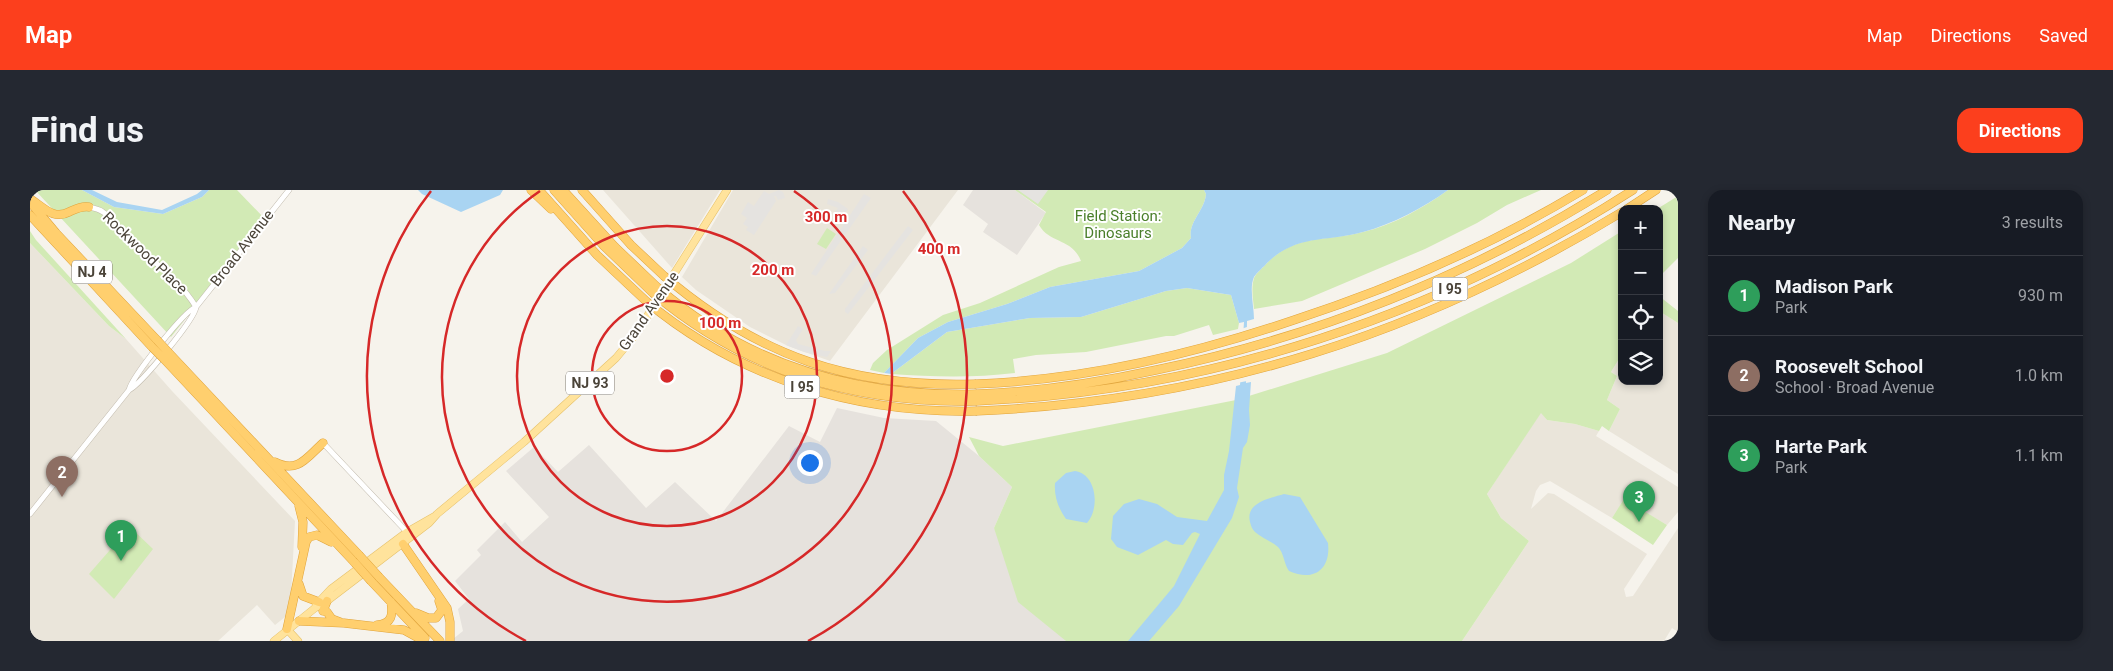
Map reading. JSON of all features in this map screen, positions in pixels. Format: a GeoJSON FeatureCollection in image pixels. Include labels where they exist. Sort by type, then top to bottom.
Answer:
{"type":"FeatureCollection","features":[{"type":"Feature","properties":{"kind":"highway"},"geometry":{"type":"LineString","coordinates":[[531,190],[541,201],[565,220]]}},
{"type":"Feature","properties":{"kind":"highway","name":"I 95"},"geometry":{"type":"LineString","coordinates":[[539,190],[609,268],[674,323],[710,346],[752,368],[797,386],[837,398],[885,407],[927,411],[977,411],[1098,401],[1151,394],[1253,372],[1344,344],[1442,306],[1536,261],[1618,214]]}},
{"type":"Feature","properties":{"kind":"highway","name":"I 95"},"geometry":{"type":"LineString","coordinates":[[554,190],[604,246],[655,290]]}},
{"type":"Feature","properties":{"kind":"highway","name":"I 95"},"geometry":{"type":"LineString","coordinates":[[563,190],[655,290],[682,316],[721,341],[760,361],[807,380],[848,391],[926,402],[977,398],[1041,397],[1104,389],[1177,377],[1254,359],[1338,333],[1440,293],[1536,247],[1633,190]]}},
{"type":"Feature","properties":{"kind":"highway","name":"I 95"},"geometry":{"type":"LineString","coordinates":[[582,190],[631,245],[664,276],[700,305],[739,331],[767,346],[811,363],[858,376],[902,383],[976,384],[1036,380],[1098,372],[1160,359],[1255,333],[1339,306],[1408,279],[1481,246],[1557,206],[1583,190]]}},
{"type":"Feature","properties":{"kind":"highway"},"geometry":{"type":"LineString","coordinates":[[1557,206],[1574,190]]}},
{"type":"Feature","properties":{"kind":"highway","name":"I 95"},"geometry":{"type":"LineString","coordinates":[[977,398],[1099,381],[1225,354],[1352,314],[1443,277],[1518,241],[1607,190]]}},
{"type":"Feature","properties":{"kind":"highway"},"geometry":{"type":"LineString","coordinates":[[1633,205],[1656,190]]}},
{"type":"Feature","properties":{"kind":"highway"},"geometry":{"type":"LineString","coordinates":[[30,201],[45,211],[56,214],[89,207]]}},
{"type":"Feature","properties":{"kind":"highway","name":"NJ 4"},"geometry":{"type":"LineString","coordinates":[[30,201],[154,343],[426,641]]}},
{"type":"Feature","properties":{"kind":"highway","name":"NJ 4"},"geometry":{"type":"LineString","coordinates":[[30,215],[154,343]]}},
{"type":"Feature","properties":{"kind":"highway","name":"NJ 4"},"geometry":{"type":"LineString","coordinates":[[166,356],[268,458],[440,641]]}},
{"type":"Feature","properties":{"kind":"highway"},"geometry":{"type":"LineString","coordinates":[[296,488],[294,475],[303,461],[323,443]]}},
{"type":"Feature","properties":{"kind":"highway"},"geometry":{"type":"LineString","coordinates":[[268,458],[289,468],[303,461]]}},
{"type":"Feature","properties":{"kind":"highway"},"geometry":{"type":"LineString","coordinates":[[287,629],[302,554],[303,522],[298,502]]}},
{"type":"Feature","properties":{"kind":"highway"},"geometry":{"type":"LineString","coordinates":[[302,554],[308,539],[315,535],[340,547]]}},
{"type":"Feature","properties":{"kind":"highway"},"geometry":{"type":"LineString","coordinates":[[403,544],[444,603],[448,613],[450,641]]}},
{"type":"Feature","properties":{"kind":"highway"},"geometry":{"type":"LineString","coordinates":[[298,580],[302,596],[320,604],[323,611],[327,612],[332,619],[344,623]]}},
{"type":"Feature","properties":{"kind":"highway"},"geometry":{"type":"LineString","coordinates":[[412,611],[428,618],[436,618],[442,610],[438,596]]}},
{"type":"Feature","properties":{"kind":"highway"},"geometry":{"type":"LineString","coordinates":[[367,626],[382,625],[389,621],[393,612],[391,602]]}},
{"type":"Feature","properties":{"kind":"highway"},"geometry":{"type":"LineString","coordinates":[[299,621],[344,623],[407,631],[426,641]]}},
{"type":"Feature","properties":{"kind":"main road","name":"Grand Avenue"},"geometry":{"type":"LineString","coordinates":[[320,604],[331,589],[407,532],[437,514],[524,442],[616,358],[641,326],[727,190]]}},
{"type":"Feature","properties":{"kind":"main road","name":"Grand Avenue"},"geometry":{"type":"LineString","coordinates":[[274,641],[320,604],[403,544],[437,514]]}},
{"type":"Feature","properties":{"kind":"main road"},"geometry":{"type":"LineString","coordinates":[[287,629],[298,641]]}},
{"type":"Feature","properties":{"kind":"street","name":"Broad Avenue"},"geometry":{"type":"LineString","coordinates":[[30,514],[129,390],[138,385],[168,348],[194,314],[196,307],[289,190]]}},
{"type":"Feature","properties":{"kind":"street","name":"Rockwood Place"},"geometry":{"type":"LineString","coordinates":[[89,207],[106,214],[131,240],[171,275],[196,307]]}},
{"type":"Feature","properties":{"kind":"street"},"geometry":{"type":"LineString","coordinates":[[323,443],[407,532]]}},
{"type":"Feature","properties":{"kind":"shaded area"},"geometry":{"type":"Polygon","coordinates":[[[603,190],[720,190],[672,268],[603,190]]]}},
{"type":"Feature","properties":{"kind":"shaded area"},"geometry":{"type":"Polygon","coordinates":[[[733,190],[958,190],[830,361],[788,346],[750,327],[696,290],[682,277],[733,190]]]}},
{"type":"Feature","properties":{"kind":"shaded area"},"geometry":{"type":"Polygon","coordinates":[[[779,190],[783,192],[785,198],[778,200],[774,196],[776,201],[754,235],[746,230],[748,227],[743,224],[747,218],[741,214],[748,202],[754,206],[764,191],[769,194],[779,190]]]}},
{"type":"Feature","properties":{"kind":"shaded area"},"geometry":{"type":"Polygon","coordinates":[[[973,190],[1015,190],[1046,213],[1017,255],[983,232],[988,224],[963,205],[973,190]]]}},
{"type":"Feature","properties":{"kind":"shaded area"},"geometry":{"type":"Polygon","coordinates":[[[1018,190],[1048,190],[1038,204],[1018,190]]]}},
{"type":"Feature","properties":{"kind":"shaded area"},"geometry":{"type":"Polygon","coordinates":[[[864,194],[871,198],[816,276],[811,274],[864,194]]]}},
{"type":"Feature","properties":{"kind":"shaded area"},"geometry":{"type":"Polygon","coordinates":[[[828,199],[838,202],[848,209],[840,220],[833,215],[838,208],[827,204],[828,199]]]}},
{"type":"Feature","properties":{"kind":"shaded area"},"geometry":{"type":"Polygon","coordinates":[[[908,226],[913,230],[848,314],[845,312],[845,309],[908,226]]]}},
{"type":"Feature","properties":{"kind":"shaded area"},"geometry":{"type":"Polygon","coordinates":[[[30,243],[109,326],[126,339],[172,391],[295,521],[290,613],[275,625],[257,605],[218,641],[30,641],[30,243]]]}},
{"type":"Feature","properties":{"kind":"shaded area"},"geometry":{"type":"Polygon","coordinates":[[[863,246],[868,250],[835,293],[829,294],[863,246]]]}},
{"type":"Feature","properties":{"kind":"shaded area"},"geometry":{"type":"Polygon","coordinates":[[[1663,314],[1678,323],[1678,474],[1609,431],[1620,409],[1607,400],[1617,376],[1611,372],[1618,361],[1618,385],[1663,385],[1663,314]]]}},
{"type":"Feature","properties":{"kind":"shaded area"},"geometry":{"type":"Polygon","coordinates":[[[798,326],[803,329],[796,340],[798,344],[831,351],[827,357],[804,352],[786,345],[798,326]]]}},
{"type":"Feature","properties":{"kind":"shaded area"},"geometry":{"type":"Polygon","coordinates":[[[837,408],[884,418],[936,421],[979,456],[1012,487],[994,528],[1066,641],[455,641],[453,639],[463,631],[458,609],[469,599],[455,581],[481,555],[477,550],[505,522],[522,542],[549,517],[506,471],[534,447],[558,472],[589,445],[646,508],[675,482],[716,521],[789,426],[820,442],[837,408]]]}},
{"type":"Feature","properties":{"kind":"shaded area"},"geometry":{"type":"Polygon","coordinates":[[[1541,412],[1547,420],[1575,424],[1599,431],[1596,436],[1678,487],[1678,512],[1667,525],[1624,500],[1612,518],[1550,481],[1540,485],[1536,491],[1531,509],[1548,493],[1554,494],[1647,554],[1624,589],[1626,597],[1633,596],[1678,528],[1678,632],[1672,628],[1664,641],[1462,641],[1529,541],[1501,518],[1487,494],[1541,412]]]}},
{"type":"Feature","properties":{"kind":"green space"},"geometry":{"type":"Polygon","coordinates":[[[35,190],[82,190],[114,207],[163,214],[202,197],[209,190],[237,190],[265,219],[171,337],[35,190]]]}},
{"type":"Feature","properties":{"kind":"green space","name":"Field Station: Dinosaurs"},"geometry":{"type":"Polygon","coordinates":[[[1015,190],[1204,190],[1206,194],[1203,205],[1194,221],[1191,238],[1182,248],[1139,271],[1050,287],[1007,304],[948,322],[918,338],[884,373],[870,370],[873,363],[887,350],[943,315],[980,303],[1059,267],[1081,261],[1072,248],[1049,235],[1039,225],[1046,212],[1015,190]]]}},
{"type":"Feature","properties":{"kind":"green space"},"geometry":{"type":"Polygon","coordinates":[[[1448,190],[1541,190],[1507,205],[1477,223],[1425,249],[1302,301],[1254,309],[1252,290],[1254,278],[1277,254],[1300,243],[1349,235],[1385,225],[1418,209],[1448,190]]]}},
{"type":"Feature","properties":{"kind":"green space"},"geometry":{"type":"Polygon","coordinates":[[[1678,196],[1678,258],[1663,273],[1663,250],[1663,205],[1678,196]]]}},
{"type":"Feature","properties":{"kind":"green space"},"geometry":{"type":"Polygon","coordinates":[[[827,228],[836,234],[826,249],[817,244],[827,228]]]}},
{"type":"Feature","properties":{"kind":"green space"},"geometry":{"type":"Polygon","coordinates":[[[30,231],[126,339],[109,326],[30,243],[30,231]]]}},
{"type":"Feature","properties":{"kind":"green space"},"geometry":{"type":"Polygon","coordinates":[[[1618,234],[1618,361],[1611,372],[1617,376],[1607,400],[1620,409],[1609,431],[1602,426],[1599,431],[1575,424],[1547,420],[1541,413],[1487,494],[1501,518],[1529,541],[1462,641],[1066,641],[1018,602],[994,528],[1012,487],[979,456],[969,437],[1003,446],[1236,400],[1387,353],[1571,263],[1618,234]]]}},
{"type":"Feature","properties":{"kind":"green space"},"geometry":{"type":"Polygon","coordinates":[[[1187,288],[1231,295],[1239,323],[1238,329],[1213,335],[1209,325],[1174,336],[1086,352],[1036,355],[1013,359],[1015,373],[953,377],[891,374],[947,332],[1030,318],[1081,317],[1166,291],[1187,288]]]}},
{"type":"Feature","properties":{"kind":"green space"},"geometry":{"type":"Polygon","coordinates":[[[1663,299],[1678,311],[1678,323],[1663,314],[1663,299]]]}},
{"type":"Feature","properties":{"kind":"green space"},"geometry":{"type":"Polygon","coordinates":[[[1624,499],[1667,525],[1653,545],[1612,518],[1624,499]]]}},
{"type":"Feature","properties":{"kind":"green space"},"geometry":{"type":"Polygon","coordinates":[[[130,527],[153,549],[114,599],[89,574],[130,527]]]}},
{"type":"Feature","properties":{"kind":"water"},"geometry":{"type":"Polygon","coordinates":[[[82,190],[92,190],[117,202],[162,210],[202,190],[209,190],[202,197],[163,214],[114,207],[82,190]]]}},
{"type":"Feature","properties":{"kind":"water"},"geometry":{"type":"Polygon","coordinates":[[[418,190],[503,190],[500,195],[461,212],[422,194],[418,190]]]}},
{"type":"Feature","properties":{"kind":"water"},"geometry":{"type":"Polygon","coordinates":[[[1204,190],[1448,190],[1407,215],[1374,229],[1350,235],[1313,240],[1289,247],[1267,263],[1255,275],[1252,286],[1254,319],[1247,321],[1246,383],[1251,382],[1250,425],[1247,442],[1243,448],[1237,488],[1239,497],[1232,518],[1179,606],[1149,641],[1128,641],[1174,586],[1200,534],[1192,533],[1183,545],[1173,544],[1166,540],[1138,555],[1117,547],[1111,539],[1113,516],[1124,504],[1139,499],[1157,504],[1177,517],[1207,521],[1224,490],[1224,475],[1229,451],[1236,386],[1240,385],[1244,322],[1239,323],[1231,295],[1187,288],[1166,291],[1081,317],[1030,318],[947,332],[891,374],[884,373],[918,338],[948,322],[1007,304],[1050,287],[1139,271],[1182,248],[1191,238],[1194,221],[1205,200],[1206,194],[1204,190]]]}},
{"type":"Feature","properties":{"kind":"water"},"geometry":{"type":"Polygon","coordinates":[[[1075,471],[1088,478],[1094,493],[1094,509],[1087,523],[1066,519],[1056,497],[1055,483],[1066,473],[1075,471]]]}},
{"type":"Feature","properties":{"kind":"water"},"geometry":{"type":"Polygon","coordinates":[[[1284,494],[1300,497],[1328,543],[1327,560],[1319,571],[1313,574],[1298,574],[1289,571],[1282,552],[1278,547],[1254,531],[1251,526],[1249,515],[1255,505],[1266,499],[1284,494]]]}},
{"type":"Feature","properties":{"kind":"pier"},"geometry":{"type":"Polygon","coordinates":[[[1250,326],[1249,380],[1252,380],[1237,383],[1241,329],[1250,326]]]}},
{"type":"Feature","properties":{"kind":"place","name":"Roosevelt School"},"geometry":{"type":"Point","coordinates":[62,497]}},
{"type":"Feature","properties":{"kind":"place","name":"Harte Park"},"geometry":{"type":"Point","coordinates":[1639,522]}},
{"type":"Feature","properties":{"kind":"place","name":"Madison Park"},"geometry":{"type":"Point","coordinates":[121,561]}}]}
